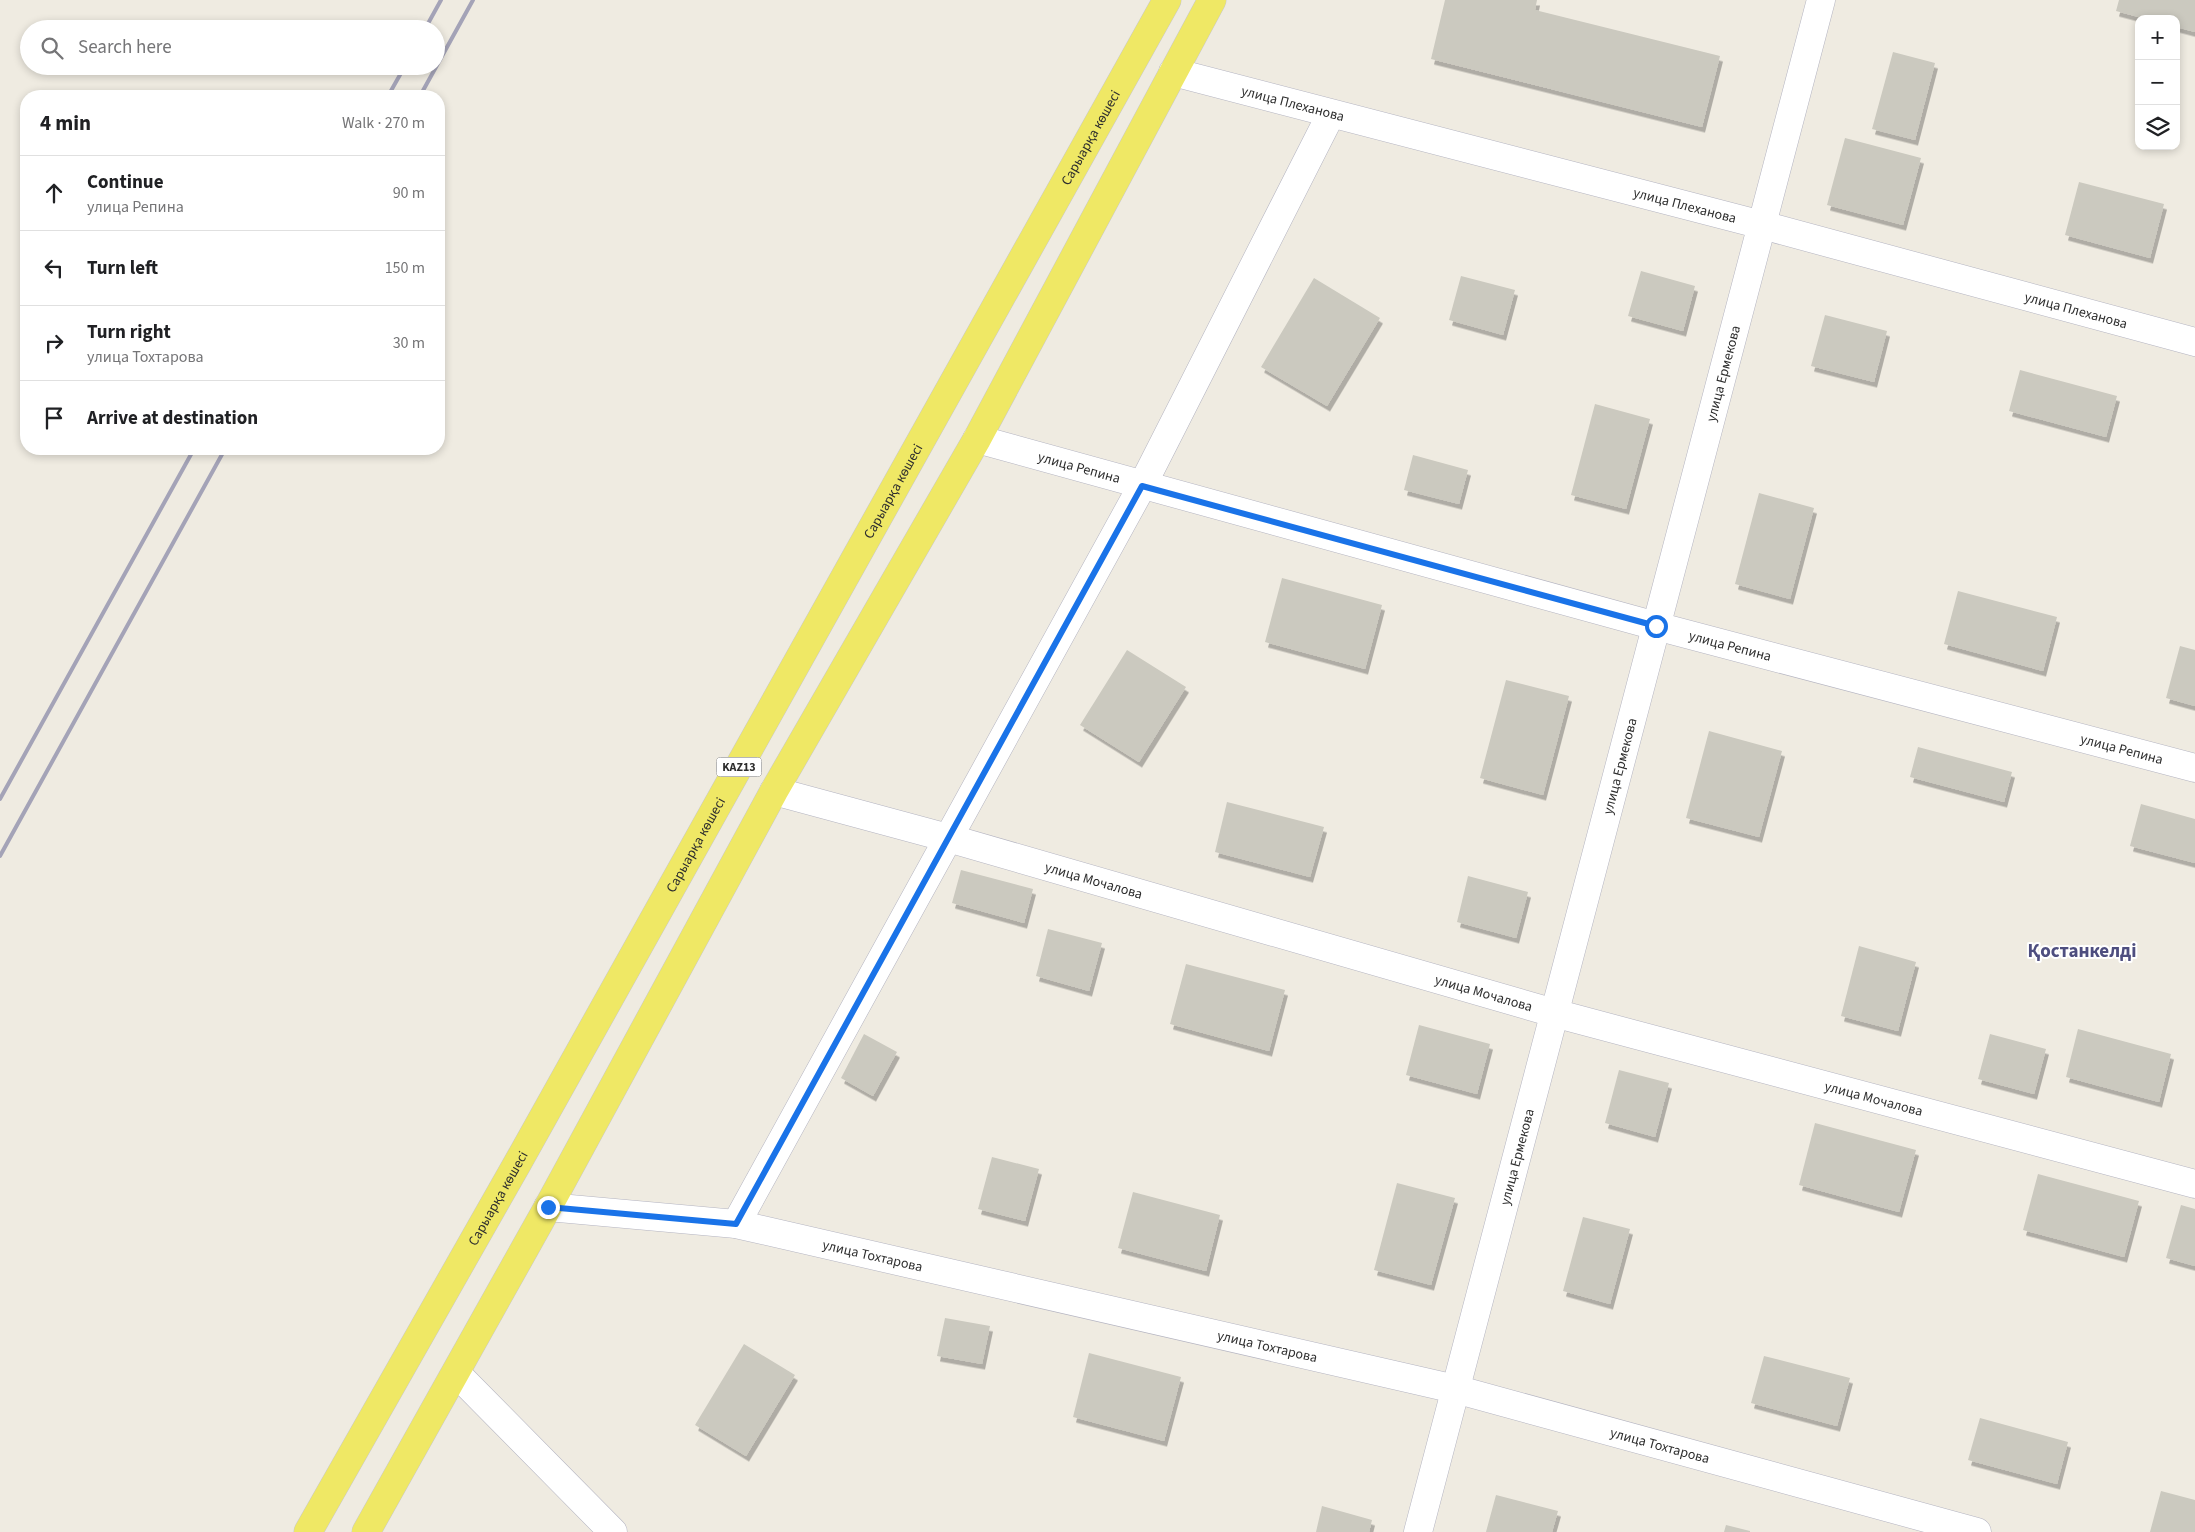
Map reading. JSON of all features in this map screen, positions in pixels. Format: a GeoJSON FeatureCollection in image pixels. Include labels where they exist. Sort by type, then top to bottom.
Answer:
{"type":"FeatureCollection","features":[{"type":"Feature","properties":{"kind":"main road","name":"Сарыарқа көшесі"},"geometry":{"type":"LineString","coordinates":[[308,1532],[541,1120],[1166,0]]}},
{"type":"Feature","properties":{"kind":"main road","name":"KAZ13"},"geometry":{"type":"LineString","coordinates":[[366,1532],[548,1207],[774,791],[977,439],[1212,0]]}},
{"type":"Feature","properties":{"kind":"street","name":"улица Ермекова"},"geometry":{"type":"LineString","coordinates":[[1418,1532],[1821,0]]}},
{"type":"Feature","properties":{"kind":"street","name":"улица Плеханова"},"geometry":{"type":"LineString","coordinates":[[1173,72],[1762,224],[2195,342]]}},
{"type":"Feature","properties":{"kind":"street"},"geometry":{"type":"LineString","coordinates":[[736,1224],[1142,486],[1331,114]]}},
{"type":"Feature","properties":{"kind":"street","name":"улица Репина"},"geometry":{"type":"LineString","coordinates":[[977,439],[1142,486],[1656,626],[2195,768]]}},
{"type":"Feature","properties":{"kind":"street","name":"улица Мочалова"},"geometry":{"type":"LineString","coordinates":[[774,791],[948,838],[1554,1013],[2195,1184]]}},
{"type":"Feature","properties":{"kind":"street","name":"улица Тохтарова"},"geometry":{"type":"LineString","coordinates":[[548,1207],[736,1224],[1455,1389],[1977,1532]]}},
{"type":"Feature","properties":{"kind":"street"},"geometry":{"type":"LineString","coordinates":[[456,1372],[613,1532]]}},
{"type":"Feature","properties":{"kind":"building"},"geometry":{"type":"Polygon","coordinates":[[[1445,0],[1537,0],[1535,10],[1720,56],[1702,127],[1431,59],[1445,0]]]}},
{"type":"Feature","properties":{"kind":"building"},"geometry":{"type":"Polygon","coordinates":[[[2119,0],[2195,0],[2195,32],[2180,28],[2180,15],[2135,16],[2116,11],[2119,0]]]}},
{"type":"Feature","properties":{"kind":"building"},"geometry":{"type":"Polygon","coordinates":[[[1893,52],[1935,63],[1915,140],[1872,129],[1893,52]]]}},
{"type":"Feature","properties":{"kind":"building"},"geometry":{"type":"Polygon","coordinates":[[[1845,138],[1921,158],[1903,225],[1827,205],[1845,138]]]}},
{"type":"Feature","properties":{"kind":"building"},"geometry":{"type":"Polygon","coordinates":[[[2079,182],[2164,204],[2150,258],[2065,235],[2079,182]]]}},
{"type":"Feature","properties":{"kind":"building"},"geometry":{"type":"Polygon","coordinates":[[[1641,271],[1695,286],[1683,331],[1628,316],[1641,271]]]}},
{"type":"Feature","properties":{"kind":"building"},"geometry":{"type":"Polygon","coordinates":[[[1461,276],[1515,290],[1503,335],[1449,320],[1461,276]]]}},
{"type":"Feature","properties":{"kind":"building"},"geometry":{"type":"Polygon","coordinates":[[[1314,278],[1380,318],[1327,406],[1261,367],[1314,278]]]}},
{"type":"Feature","properties":{"kind":"building"},"geometry":{"type":"Polygon","coordinates":[[[1825,315],[1887,331],[1874,382],[1811,366],[1825,315]]]}},
{"type":"Feature","properties":{"kind":"building"},"geometry":{"type":"Polygon","coordinates":[[[2020,370],[2117,396],[2106,437],[2009,411],[2020,370]]]}},
{"type":"Feature","properties":{"kind":"building"},"geometry":{"type":"Polygon","coordinates":[[[1595,404],[1650,419],[1626,509],[1571,495],[1595,404]]]}},
{"type":"Feature","properties":{"kind":"building"},"geometry":{"type":"Polygon","coordinates":[[[1413,455],[1468,470],[1459,504],[1404,490],[1413,455]]]}},
{"type":"Feature","properties":{"kind":"building"},"geometry":{"type":"Polygon","coordinates":[[[1759,493],[1814,508],[1790,599],[1735,584],[1759,493]]]}},
{"type":"Feature","properties":{"kind":"building"},"geometry":{"type":"Polygon","coordinates":[[[1282,578],[1382,605],[1365,669],[1265,642],[1282,578]]]}},
{"type":"Feature","properties":{"kind":"building"},"geometry":{"type":"Polygon","coordinates":[[[1958,591],[2057,617],[2043,671],[1944,644],[1958,591]]]}},
{"type":"Feature","properties":{"kind":"building"},"geometry":{"type":"Polygon","coordinates":[[[2180,646],[2195,650],[2195,706],[2166,698],[2180,646]]]}},
{"type":"Feature","properties":{"kind":"building"},"geometry":{"type":"Polygon","coordinates":[[[1127,650],[1186,687],[1139,762],[1080,725],[1127,650]]]}},
{"type":"Feature","properties":{"kind":"building"},"geometry":{"type":"Polygon","coordinates":[[[1506,680],[1569,696],[1543,795],[1480,778],[1506,680]]]}},
{"type":"Feature","properties":{"kind":"building"},"geometry":{"type":"Polygon","coordinates":[[[1709,731],[1782,751],[1759,837],[1686,818],[1709,731]]]}},
{"type":"Feature","properties":{"kind":"building"},"geometry":{"type":"Polygon","coordinates":[[[1918,747],[2012,772],[2004,802],[1910,777],[1918,747]]]}},
{"type":"Feature","properties":{"kind":"building"},"geometry":{"type":"Polygon","coordinates":[[[1227,802],[1324,827],[1310,877],[1215,852],[1227,802]]]}},
{"type":"Feature","properties":{"kind":"building"},"geometry":{"type":"Polygon","coordinates":[[[2141,804],[2195,819],[2195,863],[2130,846],[2141,804]]]}},
{"type":"Feature","properties":{"kind":"building"},"geometry":{"type":"Polygon","coordinates":[[[961,870],[1033,889],[1024,923],[952,903],[961,870]]]}},
{"type":"Feature","properties":{"kind":"building"},"geometry":{"type":"Polygon","coordinates":[[[1468,876],[1528,892],[1516,938],[1457,922],[1468,876]]]}},
{"type":"Feature","properties":{"kind":"building"},"geometry":{"type":"Polygon","coordinates":[[[1048,929],[1102,943],[1089,991],[1036,976],[1048,929]]]}},
{"type":"Feature","properties":{"kind":"building"},"geometry":{"type":"Polygon","coordinates":[[[1859,946],[1916,962],[1898,1031],[1841,1016],[1859,946]]]}},
{"type":"Feature","properties":{"kind":"building"},"geometry":{"type":"Polygon","coordinates":[[[1186,964],[1285,990],[1269,1051],[1170,1024],[1186,964]]]}},
{"type":"Feature","properties":{"kind":"building"},"geometry":{"type":"Polygon","coordinates":[[[1419,1025],[1490,1044],[1477,1094],[1406,1075],[1419,1025]]]}},
{"type":"Feature","properties":{"kind":"building"},"geometry":{"type":"Polygon","coordinates":[[[2078,1029],[2171,1054],[2159,1102],[2066,1077],[2078,1029]]]}},
{"type":"Feature","properties":{"kind":"building"},"geometry":{"type":"Polygon","coordinates":[[[864,1034],[897,1052],[873,1096],[841,1078],[864,1034]]]}},
{"type":"Feature","properties":{"kind":"building"},"geometry":{"type":"Polygon","coordinates":[[[1990,1034],[2046,1049],[2034,1094],[1978,1079],[1990,1034]]]}},
{"type":"Feature","properties":{"kind":"building"},"geometry":{"type":"Polygon","coordinates":[[[1619,1070],[1669,1083],[1655,1137],[1605,1123],[1619,1070]]]}},
{"type":"Feature","properties":{"kind":"building"},"geometry":{"type":"Polygon","coordinates":[[[1815,1123],[1916,1150],[1899,1212],[1799,1185],[1815,1123]]]}},
{"type":"Feature","properties":{"kind":"building"},"geometry":{"type":"Polygon","coordinates":[[[992,1157],[1039,1169],[1025,1221],[978,1209],[992,1157]]]}},
{"type":"Feature","properties":{"kind":"building"},"geometry":{"type":"Polygon","coordinates":[[[2038,1174],[2139,1201],[2124,1257],[2023,1230],[2038,1174]]]}},
{"type":"Feature","properties":{"kind":"building"},"geometry":{"type":"Polygon","coordinates":[[[1397,1183],[1455,1198],[1431,1285],[1374,1270],[1397,1183]]]}},
{"type":"Feature","properties":{"kind":"building"},"geometry":{"type":"Polygon","coordinates":[[[1133,1192],[1220,1215],[1206,1271],[1118,1248],[1133,1192]]]}},
{"type":"Feature","properties":{"kind":"building"},"geometry":{"type":"Polygon","coordinates":[[[2181,1205],[2195,1209],[2195,1266],[2166,1258],[2181,1205]]]}},
{"type":"Feature","properties":{"kind":"building"},"geometry":{"type":"Polygon","coordinates":[[[1583,1217],[1630,1229],[1610,1304],[1563,1291],[1583,1217]]]}},
{"type":"Feature","properties":{"kind":"building"},"geometry":{"type":"Polygon","coordinates":[[[945,1318],[990,1326],[982,1364],[937,1356],[945,1318]]]}},
{"type":"Feature","properties":{"kind":"building"},"geometry":{"type":"Polygon","coordinates":[[[744,1344],[795,1375],[746,1456],[695,1425],[744,1344]]]}},
{"type":"Feature","properties":{"kind":"building"},"geometry":{"type":"Polygon","coordinates":[[[1089,1353],[1181,1377],[1164,1441],[1073,1417],[1089,1353]]]}},
{"type":"Feature","properties":{"kind":"building"},"geometry":{"type":"Polygon","coordinates":[[[1764,1356],[1850,1378],[1837,1426],[1751,1403],[1764,1356]]]}},
{"type":"Feature","properties":{"kind":"building"},"geometry":{"type":"Polygon","coordinates":[[[1980,1418],[2068,1442],[2057,1484],[1968,1460],[1980,1418]]]}},
{"type":"Feature","properties":{"kind":"building"},"geometry":{"type":"Polygon","coordinates":[[[2161,1491],[2195,1500],[2195,1532],[2150,1532],[2161,1491]]]}},
{"type":"Feature","properties":{"kind":"building"},"geometry":{"type":"Polygon","coordinates":[[[1496,1495],[1558,1511],[1552,1532],[1486,1532],[1496,1495]]]}},
{"type":"Feature","properties":{"kind":"building"},"geometry":{"type":"Polygon","coordinates":[[[1322,1506],[1372,1520],[1369,1532],[1316,1532],[1322,1506]]]}},
{"type":"Feature","properties":{"kind":"building"},"geometry":{"type":"Polygon","coordinates":[[[1726,1525],[1750,1531],[1750,1532],[1724,1532],[1726,1525]]]}},
{"type":"Feature","properties":{"kind":"railway"},"geometry":{"type":"LineString","coordinates":[[430,20],[441,0]]}},
{"type":"Feature","properties":{"kind":"railway"},"geometry":{"type":"LineString","coordinates":[[445,51],[473,0]]}},
{"type":"Feature","properties":{"kind":"railway"},"geometry":{"type":"LineString","coordinates":[[391,90],[400,75]]}},
{"type":"Feature","properties":{"kind":"railway"},"geometry":{"type":"LineString","coordinates":[[423,90],[432,75]]}},
{"type":"Feature","properties":{"kind":"railway"},"geometry":{"type":"LineString","coordinates":[[0,799],[191,455]]}},
{"type":"Feature","properties":{"kind":"railway"},"geometry":{"type":"LineString","coordinates":[[0,856],[222,455]]}},
{"type":"Feature","properties":{"kind":"district","name":"Қостанкелді"},"geometry":{"type":"Point","coordinates":[2082,950]}},
{"type":"Feature","properties":{"kind":"route"},"geometry":{"type":"LineString","coordinates":[[548,1207],[736,1224],[1142,486],[1656,626]]}}]}
